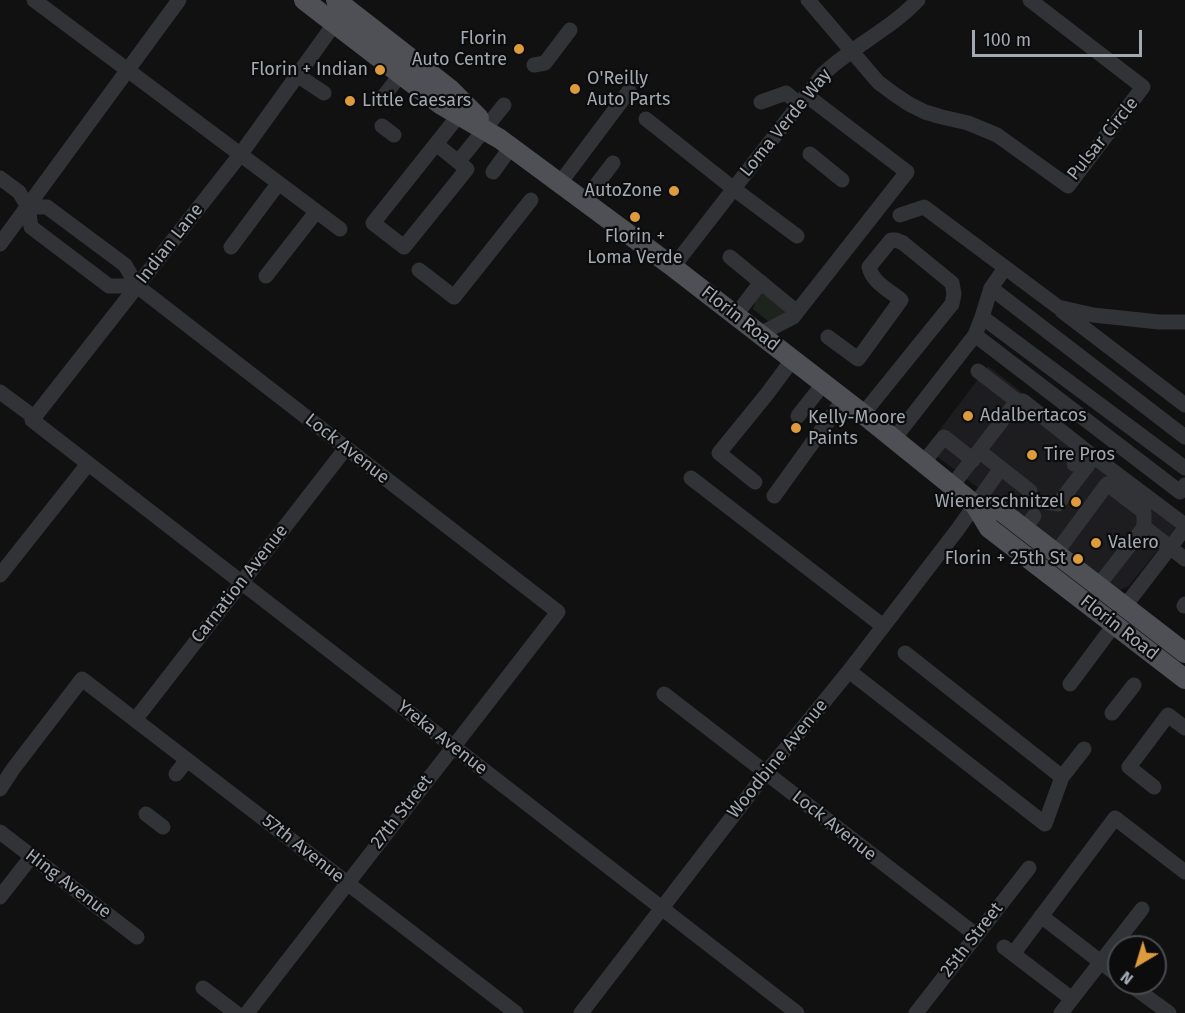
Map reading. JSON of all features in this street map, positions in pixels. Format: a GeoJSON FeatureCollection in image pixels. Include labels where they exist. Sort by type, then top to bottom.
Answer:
{"type":"FeatureCollection","features":[{"type":"Feature","properties":{"kind":"main road","name":"Florin Road"},"geometry":{"type":"LineString","coordinates":[[304,0],[342,8],[451,90],[496,136]]}},
{"type":"Feature","properties":{"kind":"main road","name":"Florin Road"},"geometry":{"type":"LineString","coordinates":[[342,8],[422,97],[496,136],[736,315],[975,505],[988,528],[1185,679]]}},
{"type":"Feature","properties":{"kind":"main road","name":"Florin Road"},"geometry":{"type":"LineString","coordinates":[[975,505],[1001,511],[1029,522],[1056,553],[1185,653]]}},
{"type":"Feature","properties":{"kind":"main road"},"geometry":{"type":"LineString","coordinates":[[1078,597],[1125,606]]}},
{"type":"Feature","properties":{"kind":"main road"},"geometry":{"type":"LineString","coordinates":[[1114,625],[1167,639]]}},
{"type":"Feature","properties":{"kind":"street"},"geometry":{"type":"LineString","coordinates":[[34,0],[340,229]]}},
{"type":"Feature","properties":{"kind":"street"},"geometry":{"type":"LineString","coordinates":[[0,244],[179,0]]}},
{"type":"Feature","properties":{"kind":"street"},"geometry":{"type":"LineString","coordinates":[[808,0],[852,50]]}},
{"type":"Feature","properties":{"kind":"street","name":"Loma Verde Way"},"geometry":{"type":"LineString","coordinates":[[673,267],[822,75],[852,50],[892,24],[918,0]]}},
{"type":"Feature","properties":{"kind":"street","name":"Pulsar Circle"},"geometry":{"type":"LineString","coordinates":[[852,50],[878,82],[909,104],[997,135],[1068,186],[1143,87],[1030,0]]}},
{"type":"Feature","properties":{"kind":"street","name":"Indian Lane"},"geometry":{"type":"LineString","coordinates":[[34,417],[240,155],[342,8]]}},
{"type":"Feature","properties":{"kind":"street"},"geometry":{"type":"LineString","coordinates":[[534,65],[545,63],[570,30]]}},
{"type":"Feature","properties":{"kind":"street"},"geometry":{"type":"LineString","coordinates":[[383,97],[401,74]]}},
{"type":"Feature","properties":{"kind":"street"},"geometry":{"type":"LineString","coordinates":[[297,75],[324,93]]}},
{"type":"Feature","properties":{"kind":"street"},"geometry":{"type":"LineString","coordinates":[[560,183],[629,92]]}},
{"type":"Feature","properties":{"kind":"street"},"geometry":{"type":"LineString","coordinates":[[760,334],[793,317],[907,172],[803,100],[786,93],[761,102]]}},
{"type":"Feature","properties":{"kind":"street"},"geometry":{"type":"LineString","coordinates":[[493,172],[496,136],[504,105]]}},
{"type":"Feature","properties":{"kind":"street"},"geometry":{"type":"LineString","coordinates":[[459,115],[373,223],[404,247],[462,165],[496,136]]}},
{"type":"Feature","properties":{"kind":"street"},"geometry":{"type":"LineString","coordinates":[[646,119],[797,236]]}},
{"type":"Feature","properties":{"kind":"street"},"geometry":{"type":"LineString","coordinates":[[436,144],[462,165]]}},
{"type":"Feature","properties":{"kind":"street"},"geometry":{"type":"LineString","coordinates":[[810,154],[842,180]]}},
{"type":"Feature","properties":{"kind":"street"},"geometry":{"type":"LineString","coordinates":[[584,201],[613,163]]}},
{"type":"Feature","properties":{"kind":"street"},"geometry":{"type":"LineString","coordinates":[[0,178],[19,192],[28,207],[31,227],[109,286],[137,286]]}},
{"type":"Feature","properties":{"kind":"street"},"geometry":{"type":"LineString","coordinates":[[231,247],[278,184]]}},
{"type":"Feature","properties":{"kind":"street"},"geometry":{"type":"LineString","coordinates":[[419,270],[454,297],[531,201]]}},
{"type":"Feature","properties":{"kind":"street","name":"Lock Avenue"},"geometry":{"type":"LineString","coordinates":[[28,207],[47,207],[125,265],[137,286],[558,612]]}},
{"type":"Feature","properties":{"kind":"street"},"geometry":{"type":"LineString","coordinates":[[900,215],[924,207],[1185,405]]}},
{"type":"Feature","properties":{"kind":"street"},"geometry":{"type":"LineString","coordinates":[[266,276],[316,212]]}},
{"type":"Feature","properties":{"kind":"street"},"geometry":{"type":"LineString","coordinates":[[828,337],[858,359],[901,300],[872,278],[869,272],[869,267],[891,240],[903,243],[952,283],[954,294],[952,304],[863,414]]}},
{"type":"Feature","properties":{"kind":"street"},"geometry":{"type":"LineString","coordinates":[[730,257],[797,312]]}},
{"type":"Feature","properties":{"kind":"street"},"geometry":{"type":"LineString","coordinates":[[894,439],[975,335],[991,288],[1005,268]]}},
{"type":"Feature","properties":{"kind":"street"},"geometry":{"type":"LineString","coordinates":[[736,315],[761,282]]}},
{"type":"Feature","properties":{"kind":"street"},"geometry":{"type":"LineString","coordinates":[[991,288],[1185,437]]}},
{"type":"Feature","properties":{"kind":"street"},"geometry":{"type":"LineString","coordinates":[[1058,307],[1093,315],[1159,322],[1185,322]]}},
{"type":"Feature","properties":{"kind":"street"},"geometry":{"type":"LineString","coordinates":[[982,316],[1185,468]]}},
{"type":"Feature","properties":{"kind":"street"},"geometry":{"type":"LineString","coordinates":[[975,335],[1180,492],[1185,485]]}},
{"type":"Feature","properties":{"kind":"street"},"geometry":{"type":"LineString","coordinates":[[755,482],[719,453],[793,359]]}},
{"type":"Feature","properties":{"kind":"street"},"geometry":{"type":"LineString","coordinates":[[978,371],[1017,401],[1023,401],[1088,465],[1058,504],[1045,502]]}},
{"type":"Feature","properties":{"kind":"street"},"geometry":{"type":"LineString","coordinates":[[798,416],[824,383]]}},
{"type":"Feature","properties":{"kind":"street"},"geometry":{"type":"LineString","coordinates":[[0,392],[34,417],[32,420],[88,464],[0,575]]}},
{"type":"Feature","properties":{"kind":"street"},"geometry":{"type":"LineString","coordinates":[[774,496],[844,399]]}},
{"type":"Feature","properties":{"kind":"street"},"geometry":{"type":"LineString","coordinates":[[952,486],[1017,401]]}},
{"type":"Feature","properties":{"kind":"street"},"geometry":{"type":"LineString","coordinates":[[923,463],[944,437],[1001,468],[1029,491]]}},
{"type":"Feature","properties":{"kind":"street","name":"Carnation Avenue"},"geometry":{"type":"LineString","coordinates":[[135,720],[346,448]]}},
{"type":"Feature","properties":{"kind":"street"},"geometry":{"type":"LineString","coordinates":[[1079,457],[1185,527],[1125,606]]}},
{"type":"Feature","properties":{"kind":"street","name":"Yreka Avenue"},"geometry":{"type":"LineString","coordinates":[[88,464],[797,1013]]}},
{"type":"Feature","properties":{"kind":"street","name":"Woodbine Avenue"},"geometry":{"type":"LineString","coordinates":[[581,1013],[766,773],[849,671],[1001,468]]}},
{"type":"Feature","properties":{"kind":"street"},"geometry":{"type":"LineString","coordinates":[[691,478],[883,626]]}},
{"type":"Feature","properties":{"kind":"street"},"geometry":{"type":"LineString","coordinates":[[1056,553],[1107,484],[1144,512],[1144,527],[1098,586]]}},
{"type":"Feature","properties":{"kind":"street"},"geometry":{"type":"LineString","coordinates":[[1144,527],[1185,559]]}},
{"type":"Feature","properties":{"kind":"street","name":"27th Street"},"geometry":{"type":"LineString","coordinates":[[247,1013],[558,612]]}},
{"type":"Feature","properties":{"kind":"street"},"geometry":{"type":"LineString","coordinates":[[1070,684],[1114,625]]}},
{"type":"Feature","properties":{"kind":"street"},"geometry":{"type":"LineString","coordinates":[[905,653],[1062,777]]}},
{"type":"Feature","properties":{"kind":"street"},"geometry":{"type":"LineString","coordinates":[[849,671],[1045,824],[1062,777],[1084,749]]}},
{"type":"Feature","properties":{"kind":"street","name":"57th Avenue"},"geometry":{"type":"LineString","coordinates":[[0,789],[82,679],[516,1013]]}},
{"type":"Feature","properties":{"kind":"street"},"geometry":{"type":"LineString","coordinates":[[1112,713],[1134,685]]}},
{"type":"Feature","properties":{"kind":"street","name":"Lock Avenue"},"geometry":{"type":"LineString","coordinates":[[664,694],[976,935]]}},
{"type":"Feature","properties":{"kind":"street"},"geometry":{"type":"LineString","coordinates":[[1154,787],[1129,767],[1168,715],[1185,728]]}},
{"type":"Feature","properties":{"kind":"street"},"geometry":{"type":"LineString","coordinates":[[176,774],[187,760]]}},
{"type":"Feature","properties":{"kind":"street"},"geometry":{"type":"LineString","coordinates":[[146,814],[164,827]]}},
{"type":"Feature","properties":{"kind":"street"},"geometry":{"type":"LineString","coordinates":[[1072,999],[1008,951],[1041,916],[1115,818],[1185,872]]}},
{"type":"Feature","properties":{"kind":"street","name":"Hing Avenue"},"geometry":{"type":"LineString","coordinates":[[0,832],[137,937]]}},
{"type":"Feature","properties":{"kind":"street"},"geometry":{"type":"LineString","coordinates":[[0,897],[32,856]]}},
{"type":"Feature","properties":{"kind":"street","name":"25th Street"},"geometry":{"type":"LineString","coordinates":[[925,1009],[976,935],[1029,868]]}},
{"type":"Feature","properties":{"kind":"street"},"geometry":{"type":"LineString","coordinates":[[1061,1013],[1142,909]]}},
{"type":"Feature","properties":{"kind":"street"},"geometry":{"type":"LineString","coordinates":[[1041,916],[1107,967]]}},
{"type":"Feature","properties":{"kind":"street"},"geometry":{"type":"LineString","coordinates":[[202,988],[236,1013]]}},
{"type":"Feature","properties":{"kind":"street"},"geometry":{"type":"LineString","coordinates":[[1144,995],[1169,1013]]}},
{"type":"Feature","properties":{"kind":"shaded area"},"geometry":{"type":"Polygon","coordinates":[[[762,292],[787,312],[787,317],[768,321],[753,309],[757,296],[762,292]]]}},
{"type":"Feature","properties":{"kind":"shaded area"},"geometry":{"type":"Polygon","coordinates":[[[988,366],[1183,518],[1129,586],[1120,590],[1111,589],[926,448],[988,366]]]}},
{"type":"Feature","properties":{"kind":"place","name":"Florin Auto Centre"},"geometry":{"type":"Point","coordinates":[519,49]}},
{"type":"Feature","properties":{"kind":"place","name":"Florin + Indian"},"geometry":{"type":"Point","coordinates":[380,70]}},
{"type":"Feature","properties":{"kind":"place","name":"O'Reilly Auto Parts"},"geometry":{"type":"Point","coordinates":[575,89]}},
{"type":"Feature","properties":{"kind":"place","name":"Little Caesars"},"geometry":{"type":"Point","coordinates":[350,101]}},
{"type":"Feature","properties":{"kind":"place","name":"AutoZone"},"geometry":{"type":"Point","coordinates":[674,191]}},
{"type":"Feature","properties":{"kind":"place","name":"Florin + Loma Verde"},"geometry":{"type":"Point","coordinates":[635,217]}},
{"type":"Feature","properties":{"kind":"place","name":"Adalbertacos"},"geometry":{"type":"Point","coordinates":[968,416]}},
{"type":"Feature","properties":{"kind":"place","name":"Kelly-Moore Paints"},"geometry":{"type":"Point","coordinates":[796,428]}},
{"type":"Feature","properties":{"kind":"place","name":"Tire Pros"},"geometry":{"type":"Point","coordinates":[1032,455]}},
{"type":"Feature","properties":{"kind":"place","name":"Wienerschnitzel"},"geometry":{"type":"Point","coordinates":[1076,502]}},
{"type":"Feature","properties":{"kind":"place","name":"Valero"},"geometry":{"type":"Point","coordinates":[1096,543]}},
{"type":"Feature","properties":{"kind":"place","name":"Florin + 25th St"},"geometry":{"type":"Point","coordinates":[1078,559]}}]}
